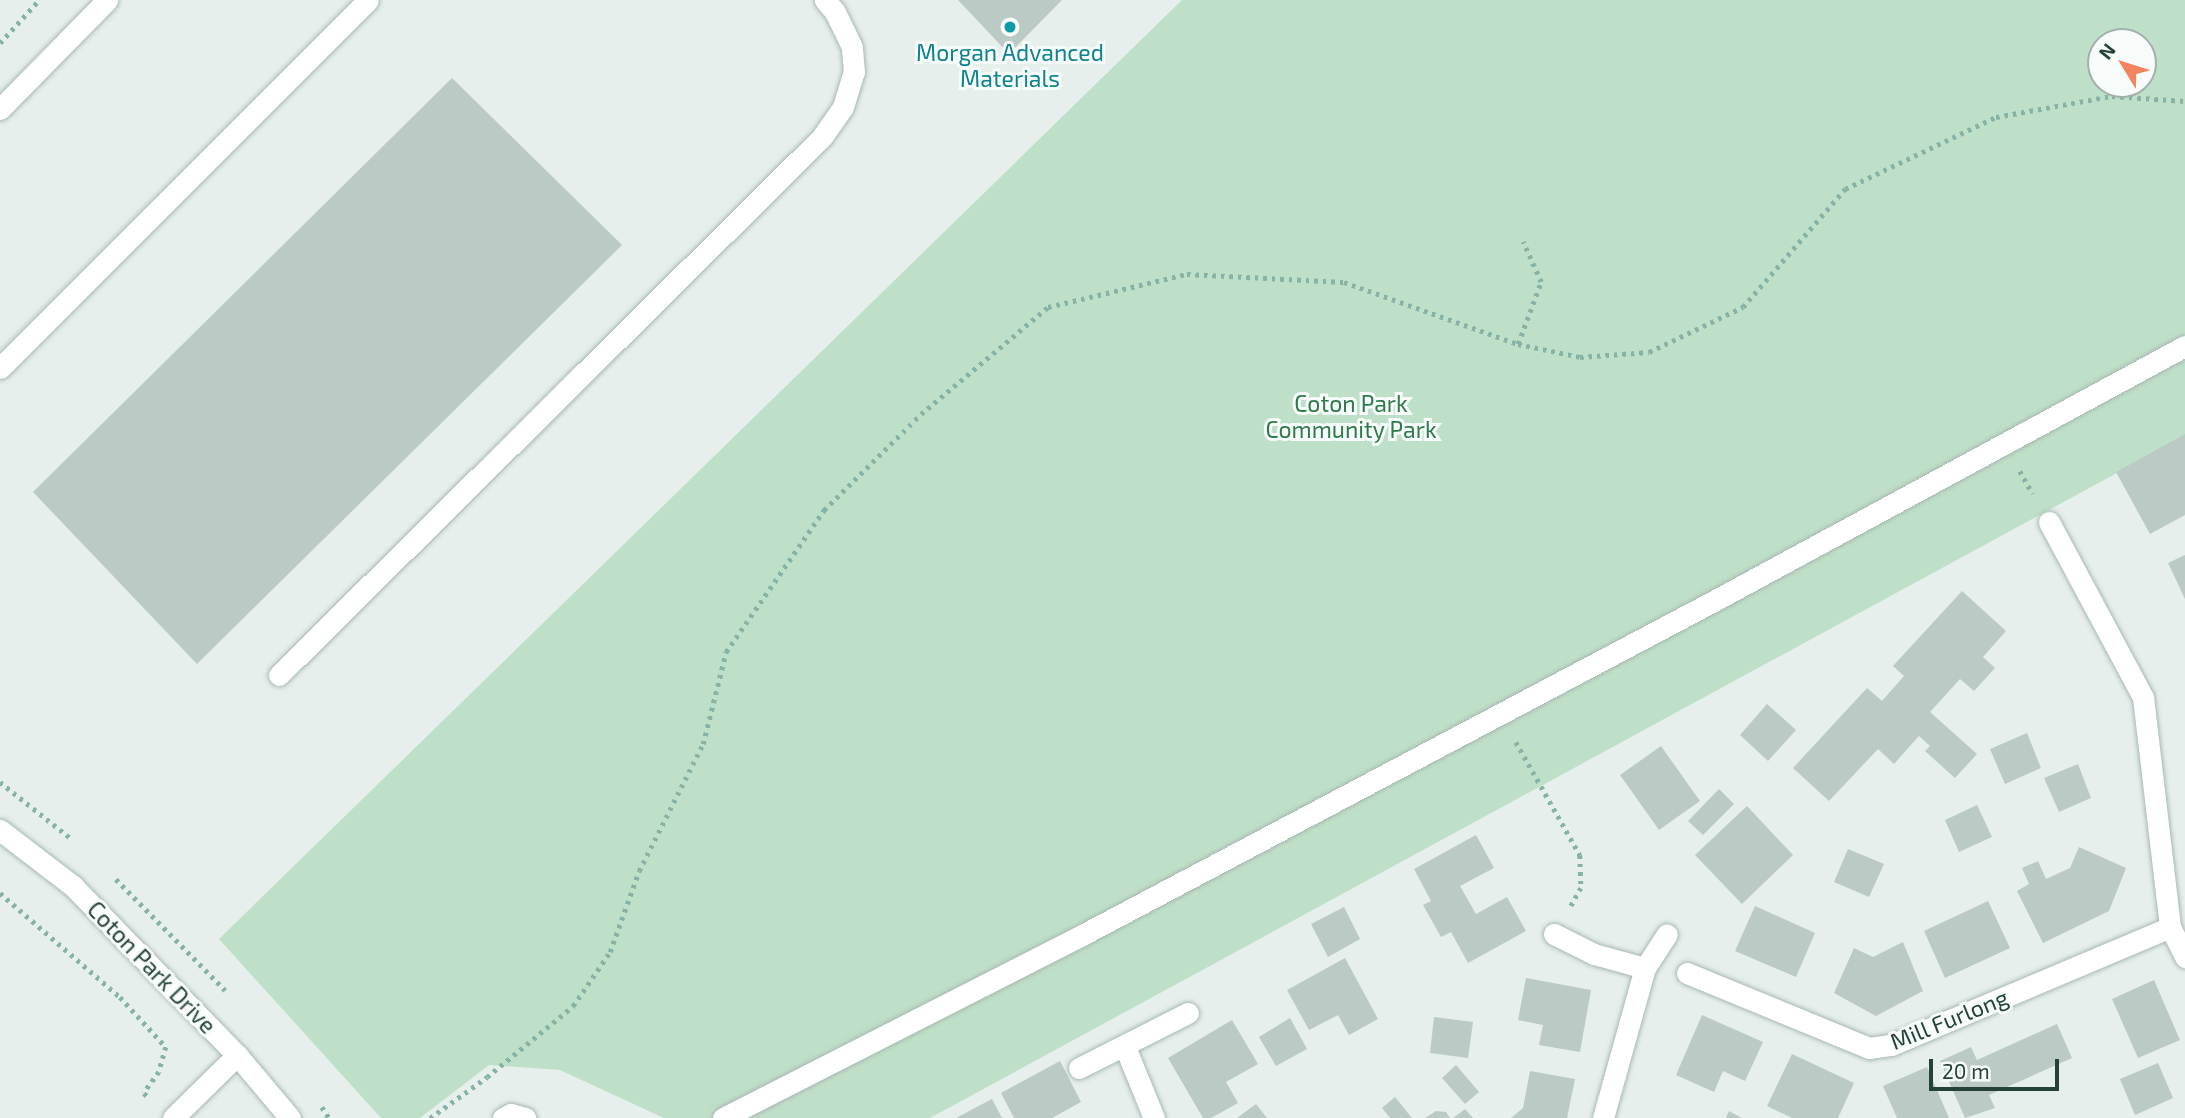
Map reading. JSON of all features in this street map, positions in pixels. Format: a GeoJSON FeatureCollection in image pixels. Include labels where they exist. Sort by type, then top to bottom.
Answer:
{"type":"FeatureCollection","features":[{"type":"Feature","properties":{"kind":"street"},"geometry":{"type":"LineString","coordinates":[[0,109],[107,0]]}},
{"type":"Feature","properties":{"kind":"street"},"geometry":{"type":"LineString","coordinates":[[0,369],[368,0]]}},
{"type":"Feature","properties":{"kind":"street"},"geometry":{"type":"LineString","coordinates":[[279,675],[822,137],[844,107],[854,72],[852,47],[835,12],[825,0]]}},
{"type":"Feature","properties":{"kind":"street"},"geometry":{"type":"LineString","coordinates":[[723,1118],[1084,934],[2185,346]]}},
{"type":"Feature","properties":{"kind":"street"},"geometry":{"type":"LineString","coordinates":[[2049,522],[2143,696],[2171,927],[2185,957]]}},
{"type":"Feature","properties":{"kind":"street","name":"Coton Park Drive"},"geometry":{"type":"LineString","coordinates":[[0,830],[73,886],[237,1055],[290,1118]]}},
{"type":"Feature","properties":{"kind":"street","name":"Mill Furlong"},"geometry":{"type":"LineString","coordinates":[[1687,973],[1868,1048],[1891,1045],[2171,927]]}},
{"type":"Feature","properties":{"kind":"street"},"geometry":{"type":"LineString","coordinates":[[1554,934],[1594,954],[1645,968]]}},
{"type":"Feature","properties":{"kind":"street"},"geometry":{"type":"LineString","coordinates":[[1603,1118],[1645,968],[1667,934]]}},
{"type":"Feature","properties":{"kind":"street"},"geometry":{"type":"LineString","coordinates":[[1079,1068],[1188,1013]]}},
{"type":"Feature","properties":{"kind":"street"},"geometry":{"type":"LineString","coordinates":[[1125,1047],[1154,1118]]}},
{"type":"Feature","properties":{"kind":"street"},"geometry":{"type":"LineString","coordinates":[[173,1118],[237,1055]]}},
{"type":"Feature","properties":{"kind":"street"},"geometry":{"type":"LineString","coordinates":[[503,1118],[511,1114],[525,1118]]}},
{"type":"Feature","properties":{"kind":"path"},"geometry":{"type":"LineString","coordinates":[[0,43],[40,0]]}},
{"type":"Feature","properties":{"kind":"path"},"geometry":{"type":"LineString","coordinates":[[430,1118],[487,1077],[573,1006],[610,952],[639,872],[704,744],[726,652],[824,510],[921,414],[1048,307],[1187,274],[1344,282],[1518,344],[1580,357],[1649,352],[1743,307],[1844,189],[1996,117],[2112,96],[2185,101]]}},
{"type":"Feature","properties":{"kind":"path"},"geometry":{"type":"LineString","coordinates":[[1518,344],[1541,282],[1523,243]]}},
{"type":"Feature","properties":{"kind":"path"},"geometry":{"type":"LineString","coordinates":[[2005,442],[2049,522]]}},
{"type":"Feature","properties":{"kind":"path"},"geometry":{"type":"LineString","coordinates":[[1500,713],[1580,855],[1581,888],[1554,934]]}},
{"type":"Feature","properties":{"kind":"path"},"geometry":{"type":"LineString","coordinates":[[0,893],[120,997],[166,1047],[159,1072],[144,1093],[152,1102]]}},
{"type":"Feature","properties":{"kind":"green space","name":"Coton Park Community Park"},"geometry":{"type":"Polygon","coordinates":[[[1182,0],[2185,0],[2185,436],[930,1118],[664,1118],[560,1070],[489,1065],[420,1118],[381,1118],[219,939],[1182,0]]]}},
{"type":"Feature","properties":{"kind":"building","name":"Morgan Advanced Materials"},"geometry":{"type":"Polygon","coordinates":[[[958,0],[1062,0],[1009,54],[958,0]]]}},
{"type":"Feature","properties":{"kind":"building"},"geometry":{"type":"Polygon","coordinates":[[[452,78],[622,245],[197,664],[33,492],[452,78]]]}},
{"type":"Feature","properties":{"kind":"building"},"geometry":{"type":"Polygon","coordinates":[[[2185,434],[2185,515],[2150,534],[2116,472],[2185,434]]]}},
{"type":"Feature","properties":{"kind":"building"},"geometry":{"type":"Polygon","coordinates":[[[2185,555],[2185,599],[2168,563],[2185,555]]]}},
{"type":"Feature","properties":{"kind":"building"},"geometry":{"type":"Polygon","coordinates":[[[1962,591],[2006,631],[1983,657],[1995,668],[1974,691],[1960,679],[1930,712],[1977,754],[1955,778],[1925,751],[1930,746],[1919,736],[1894,764],[1878,749],[1829,801],[1793,768],[1867,688],[1882,701],[1904,676],[1893,666],[1962,591]]]}},
{"type":"Feature","properties":{"kind":"building"},"geometry":{"type":"Polygon","coordinates":[[[1767,704],[1796,730],[1768,761],[1740,735],[1767,704]]]}},
{"type":"Feature","properties":{"kind":"building"},"geometry":{"type":"Polygon","coordinates":[[[2027,733],[2041,768],[2005,784],[1990,749],[2027,733]]]}},
{"type":"Feature","properties":{"kind":"building"},"geometry":{"type":"Polygon","coordinates":[[[1661,746],[1700,801],[1659,830],[1620,775],[1661,746]]]}},
{"type":"Feature","properties":{"kind":"building"},"geometry":{"type":"Polygon","coordinates":[[[2078,764],[2091,798],[2059,812],[2044,778],[2078,764]]]}},
{"type":"Feature","properties":{"kind":"building"},"geometry":{"type":"Polygon","coordinates":[[[1719,789],[1734,804],[1703,835],[1688,821],[1719,789]]]}},
{"type":"Feature","properties":{"kind":"building"},"geometry":{"type":"Polygon","coordinates":[[[1977,805],[1992,837],[1959,852],[1945,820],[1977,805]]]}},
{"type":"Feature","properties":{"kind":"building"},"geometry":{"type":"Polygon","coordinates":[[[1747,806],[1793,855],[1742,904],[1695,855],[1747,806]]]}},
{"type":"Feature","properties":{"kind":"building"},"geometry":{"type":"Polygon","coordinates":[[[1476,835],[1494,868],[1460,886],[1476,914],[1507,897],[1526,931],[1468,963],[1451,932],[1441,937],[1423,905],[1431,901],[1414,869],[1476,835]]]}},
{"type":"Feature","properties":{"kind":"building"},"geometry":{"type":"Polygon","coordinates":[[[2079,847],[2126,868],[2109,911],[2043,943],[2017,891],[2029,884],[2022,868],[2038,861],[2046,879],[2070,868],[2079,847]]]}},
{"type":"Feature","properties":{"kind":"building"},"geometry":{"type":"Polygon","coordinates":[[[1848,849],[1884,864],[1869,897],[1834,882],[1848,849]]]}},
{"type":"Feature","properties":{"kind":"building"},"geometry":{"type":"Polygon","coordinates":[[[1988,901],[2010,948],[1945,978],[1924,931],[1988,901]]]}},
{"type":"Feature","properties":{"kind":"building"},"geometry":{"type":"Polygon","coordinates":[[[1755,906],[1815,933],[1796,977],[1735,951],[1755,906]]]}},
{"type":"Feature","properties":{"kind":"building"},"geometry":{"type":"Polygon","coordinates":[[[1344,907],[1360,939],[1328,957],[1311,924],[1344,907]]]}},
{"type":"Feature","properties":{"kind":"building"},"geometry":{"type":"Polygon","coordinates":[[[1903,942],[1923,991],[1876,1016],[1834,993],[1854,948],[1873,957],[1903,942]]]}},
{"type":"Feature","properties":{"kind":"building"},"geometry":{"type":"Polygon","coordinates":[[[1345,958],[1378,1019],[1349,1035],[1338,1015],[1309,1030],[1287,990],[1345,958]]]}},
{"type":"Feature","properties":{"kind":"building"},"geometry":{"type":"Polygon","coordinates":[[[1526,978],[1591,990],[1580,1052],[1539,1045],[1543,1025],[1518,1020],[1526,978]]]}},
{"type":"Feature","properties":{"kind":"building"},"geometry":{"type":"Polygon","coordinates":[[[2154,980],[2180,1040],[2138,1058],[2112,999],[2154,980]]]}},
{"type":"Feature","properties":{"kind":"building"},"geometry":{"type":"Polygon","coordinates":[[[1702,1015],[1763,1042],[1745,1081],[1723,1071],[1714,1092],[1676,1075],[1702,1015]]]}},
{"type":"Feature","properties":{"kind":"building"},"geometry":{"type":"Polygon","coordinates":[[[1434,1017],[1473,1022],[1468,1058],[1430,1053],[1434,1017]]]}},
{"type":"Feature","properties":{"kind":"building"},"geometry":{"type":"Polygon","coordinates":[[[1290,1018],[1307,1049],[1276,1066],[1259,1037],[1290,1018]]]}},
{"type":"Feature","properties":{"kind":"building"},"geometry":{"type":"Polygon","coordinates":[[[1232,1020],[1258,1064],[1226,1082],[1238,1103],[1211,1118],[1203,1118],[1168,1058],[1232,1020]]]}},
{"type":"Feature","properties":{"kind":"building"},"geometry":{"type":"Polygon","coordinates":[[[2057,1024],[2072,1058],[1989,1095],[1995,1108],[1965,1118],[1940,1061],[1971,1047],[1977,1060],[2057,1024]]]}},
{"type":"Feature","properties":{"kind":"building"},"geometry":{"type":"Polygon","coordinates":[[[1792,1054],[1854,1083],[1838,1118],[1792,1118],[1767,1106],[1792,1054]]]}},
{"type":"Feature","properties":{"kind":"building"},"geometry":{"type":"Polygon","coordinates":[[[1060,1061],[1081,1102],[1052,1118],[1014,1118],[1001,1093],[1060,1061]]]}},
{"type":"Feature","properties":{"kind":"building"},"geometry":{"type":"Polygon","coordinates":[[[2158,1063],[2173,1098],[2135,1115],[2120,1079],[2158,1063]]]}},
{"type":"Feature","properties":{"kind":"building"},"geometry":{"type":"Polygon","coordinates":[[[1456,1065],[1479,1092],[1465,1104],[1442,1078],[1456,1065]]]}},
{"type":"Feature","properties":{"kind":"building"},"geometry":{"type":"Polygon","coordinates":[[[1927,1067],[1949,1118],[1897,1118],[1883,1086],[1927,1067]]]}},
{"type":"Feature","properties":{"kind":"building"},"geometry":{"type":"Polygon","coordinates":[[[1530,1071],[1575,1079],[1567,1118],[1511,1118],[1523,1108],[1530,1071]]]}},
{"type":"Feature","properties":{"kind":"building"},"geometry":{"type":"Polygon","coordinates":[[[1395,1097],[1412,1118],[1390,1118],[1382,1108],[1395,1097]]]}},
{"type":"Feature","properties":{"kind":"building"},"geometry":{"type":"Polygon","coordinates":[[[992,1099],[1002,1118],[956,1118],[992,1099]]]}},
{"type":"Feature","properties":{"kind":"building"},"geometry":{"type":"Polygon","coordinates":[[[1256,1104],[1267,1118],[1237,1118],[1256,1104]]]}},
{"type":"Feature","properties":{"kind":"building"},"geometry":{"type":"Polygon","coordinates":[[[1465,1109],[1473,1118],[1453,1118],[1465,1109]]]}},
{"type":"Feature","properties":{"kind":"building"},"geometry":{"type":"Polygon","coordinates":[[[1436,1111],[1446,1112],[1450,1118],[1425,1118],[1436,1111]]]}},
{"type":"Feature","properties":{"kind":"building"},"geometry":{"type":"Polygon","coordinates":[[[1729,1111],[1742,1118],[1726,1118],[1729,1111]]]}},
{"type":"Feature","properties":{"kind":"place","name":"Morgan Advanced Materials"},"geometry":{"type":"Point","coordinates":[1010,27]}}]}
